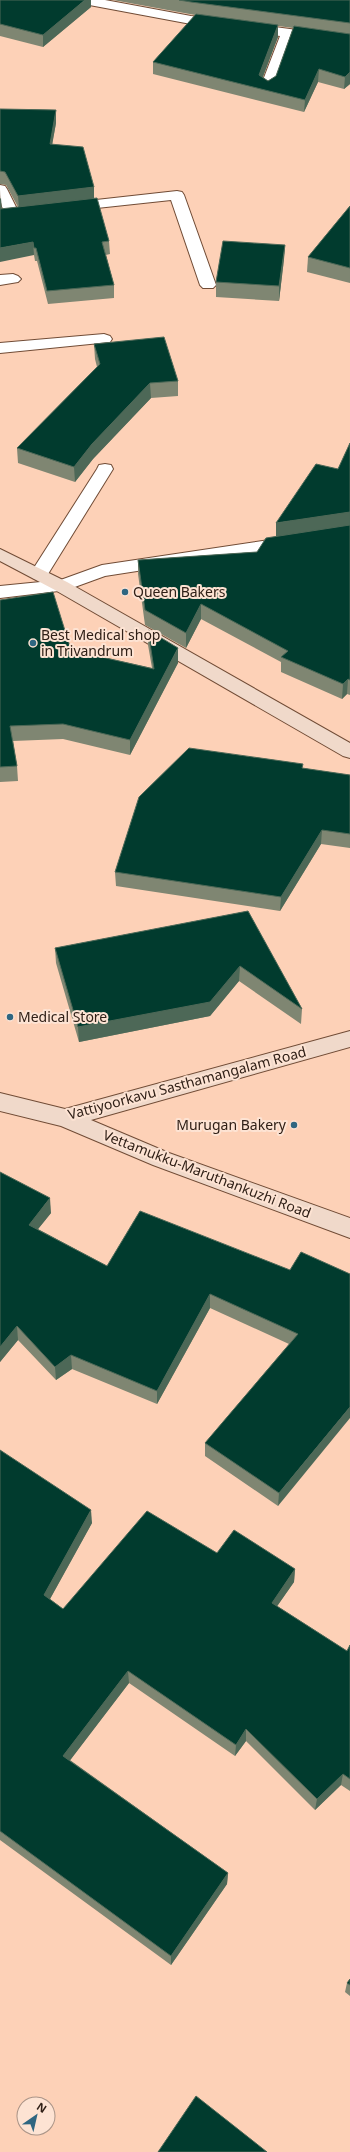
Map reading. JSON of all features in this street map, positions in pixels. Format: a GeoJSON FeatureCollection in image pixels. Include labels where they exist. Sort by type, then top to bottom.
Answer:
{"type":"FeatureCollection","features":[{"type":"Feature","properties":{"kind":"main road"},"geometry":{"type":"LineString","coordinates":[[0,554],[61,586],[350,751]]}},
{"type":"Feature","properties":{"kind":"main road","name":"Vattiyoorkavu Sasthamangalam Road"},"geometry":{"type":"LineString","coordinates":[[0,1102],[65,1118],[350,1039]]}},
{"type":"Feature","properties":{"kind":"main road","name":"Vettamukku-Maruthankuzhi Road"},"geometry":{"type":"LineString","coordinates":[[65,1118],[161,1159],[350,1228]]}},
{"type":"Feature","properties":{"kind":"street"},"geometry":{"type":"LineString","coordinates":[[84,0],[142,12],[287,34],[350,41]]}},
{"type":"Feature","properties":{"kind":"street"},"geometry":{"type":"LineString","coordinates":[[267,88],[287,34]]}},
{"type":"Feature","properties":{"kind":"street"},"geometry":{"type":"LineString","coordinates":[[0,189],[6,216],[28,213]]}},
{"type":"Feature","properties":{"kind":"street"},"geometry":{"type":"LineString","coordinates":[[59,208],[177,195],[208,285]]}},
{"type":"Feature","properties":{"kind":"street"},"geometry":{"type":"LineString","coordinates":[[0,348],[104,339]]}},
{"type":"Feature","properties":{"kind":"street"},"geometry":{"type":"LineString","coordinates":[[39,574],[105,469]]}},
{"type":"Feature","properties":{"kind":"street"},"geometry":{"type":"LineString","coordinates":[[0,592],[61,586],[102,571],[350,533]]}},
{"type":"Feature","properties":{"kind":"building"},"geometry":{"type":"Polygon","coordinates":[[[0,0],[85,0],[43,35],[0,24],[0,0]]]}},
{"type":"Feature","properties":{"kind":"building"},"geometry":{"type":"Polygon","coordinates":[[[179,0],[350,0],[350,23],[191,2],[179,0]]]}},
{"type":"Feature","properties":{"kind":"building"},"geometry":{"type":"Polygon","coordinates":[[[196,14],[278,25],[259,75],[268,81],[276,76],[294,26],[350,34],[350,72],[345,77],[319,69],[305,100],[153,62],[196,14]]]}},
{"type":"Feature","properties":{"kind":"building"},"geometry":{"type":"Polygon","coordinates":[[[0,109],[56,110],[50,144],[83,147],[94,187],[18,196],[5,172],[0,171],[0,109]]]}},
{"type":"Feature","properties":{"kind":"building"},"geometry":{"type":"Polygon","coordinates":[[[97,198],[109,241],[102,242],[114,285],[47,291],[36,248],[34,248],[33,242],[0,248],[0,209],[97,198]]]}},
{"type":"Feature","properties":{"kind":"building"},"geometry":{"type":"Polygon","coordinates":[[[350,206],[350,268],[308,257],[350,206]]]}},
{"type":"Feature","properties":{"kind":"building"},"geometry":{"type":"Polygon","coordinates":[[[223,241],[285,245],[279,286],[216,282],[223,241]]]}},
{"type":"Feature","properties":{"kind":"building"},"geometry":{"type":"Polygon","coordinates":[[[164,337],[178,381],[150,383],[92,444],[74,467],[17,448],[100,364],[94,344],[164,337]]]}},
{"type":"Feature","properties":{"kind":"building"},"geometry":{"type":"Polygon","coordinates":[[[350,443],[350,512],[276,523],[316,464],[338,469],[350,443]]]}},
{"type":"Feature","properties":{"kind":"building"},"geometry":{"type":"Polygon","coordinates":[[[350,525],[350,680],[348,679],[343,684],[281,657],[288,651],[201,604],[186,633],[145,610],[138,560],[257,552],[266,538],[350,525]]]}},
{"type":"Feature","properties":{"kind":"building"},"geometry":{"type":"Polygon","coordinates":[[[53,592],[71,650],[154,669],[148,630],[178,648],[130,740],[63,724],[10,726],[17,766],[0,767],[0,600],[53,592]]]}},
{"type":"Feature","properties":{"kind":"building"},"geometry":{"type":"Polygon","coordinates":[[[189,748],[303,764],[302,768],[350,775],[350,834],[322,830],[281,897],[115,872],[139,797],[189,748]]]}},
{"type":"Feature","properties":{"kind":"building"},"geometry":{"type":"Polygon","coordinates":[[[248,911],[302,1009],[240,966],[210,1002],[78,1027],[55,948],[248,911]]]}},
{"type":"Feature","properties":{"kind":"building"},"geometry":{"type":"Polygon","coordinates":[[[0,1172],[50,1198],[29,1225],[107,1266],[140,1211],[290,1270],[301,1252],[350,1274],[350,1407],[279,1493],[205,1443],[298,1334],[210,1294],[157,1391],[71,1355],[55,1367],[17,1326],[0,1347],[0,1172]]]}},
{"type":"Feature","properties":{"kind":"building"},"geometry":{"type":"Polygon","coordinates":[[[0,1450],[91,1510],[44,1595],[63,1609],[147,1511],[217,1553],[234,1530],[295,1569],[272,1603],[347,1651],[350,1645],[350,1779],[343,1774],[317,1799],[246,1729],[236,1745],[128,1671],[63,1756],[228,1873],[171,1956],[0,1831],[0,1450]]]}},
{"type":"Feature","properties":{"kind":"building"},"geometry":{"type":"Polygon","coordinates":[[[196,2096],[267,2152],[158,2152],[196,2096]]]}},
{"type":"Feature","properties":{"kind":"place","name":"Queen Bakers"},"geometry":{"type":"Point","coordinates":[125,592]}},
{"type":"Feature","properties":{"kind":"place","name":"Best Medical shop in Trivandrum"},"geometry":{"type":"Point","coordinates":[33,643]}},
{"type":"Feature","properties":{"kind":"place","name":"Medical Store"},"geometry":{"type":"Point","coordinates":[10,1017]}},
{"type":"Feature","properties":{"kind":"place","name":"Murugan Bakery"},"geometry":{"type":"Point","coordinates":[294,1125]}}]}
